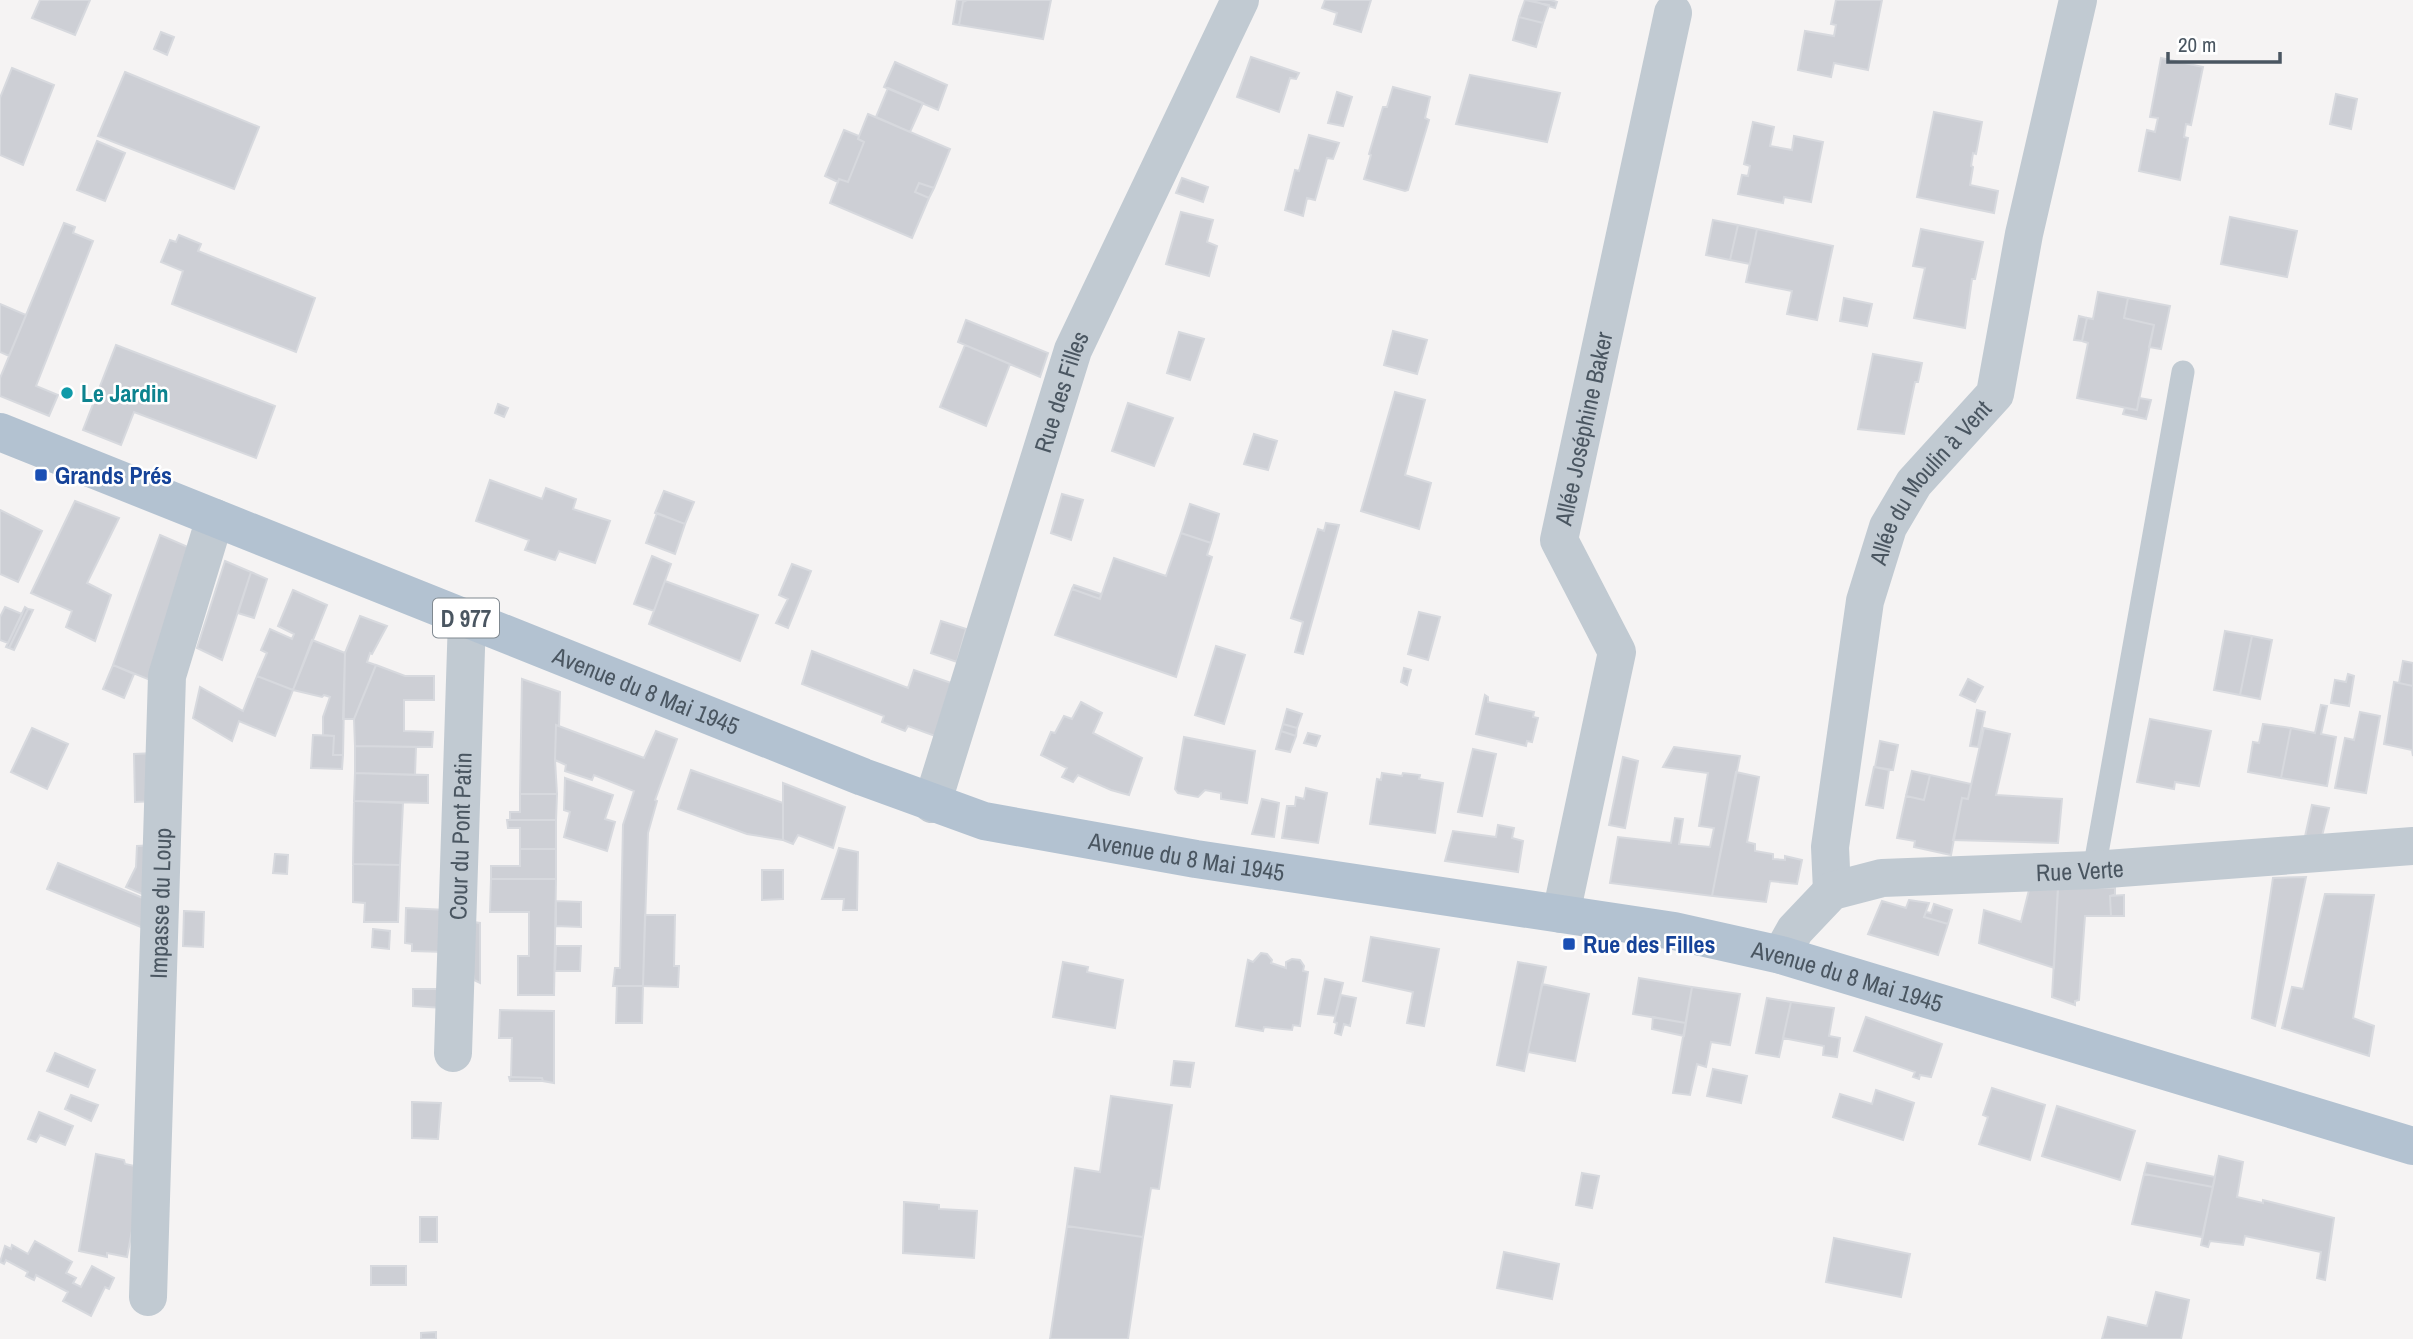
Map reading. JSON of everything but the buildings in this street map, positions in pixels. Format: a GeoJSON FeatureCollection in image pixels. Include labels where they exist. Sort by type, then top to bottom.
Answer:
{"type":"FeatureCollection","features":[{"type":"Feature","properties":{"kind":"main road","name":"Avenue du 8 Mai 1945"},"geometry":{"type":"LineString","coordinates":[[0,432],[932,804],[984,821],[1182,857],[1674,931],[1781,955],[2413,1146]]}},
{"type":"Feature","properties":{"kind":"street","name":"Rue des Filles"},"geometry":{"type":"LineString","coordinates":[[932,804],[1073,351],[1240,0]]}},
{"type":"Feature","properties":{"kind":"street","name":"Allée du Moulin à Vent"},"geometry":{"type":"LineString","coordinates":[[1832,891],[1830,847],[1865,601],[1888,527],[1914,482],[1995,394],[2024,234],[2078,0]]}},
{"type":"Feature","properties":{"kind":"street","name":"Allée Joséphine Baker"},"geometry":{"type":"LineString","coordinates":[[1560,914],[1618,652],[1559,540],[1673,13]]}},
{"type":"Feature","properties":{"kind":"street","name":"Impasse du Loup"},"geometry":{"type":"LineString","coordinates":[[148,1297],[167,676],[215,518]]}},
{"type":"Feature","properties":{"kind":"street","name":"Cour du Pont Patin"},"geometry":{"type":"LineString","coordinates":[[453,1054],[467,618]]}},
{"type":"Feature","properties":{"kind":"street","name":"Rue Verte"},"geometry":{"type":"LineString","coordinates":[[1832,891],[1882,878],[2094,870],[2413,846]]}},
{"type":"Feature","properties":{"kind":"street"},"geometry":{"type":"LineString","coordinates":[[1781,955],[1795,930],[1832,891]]}},
{"type":"Feature","properties":{"kind":"lane"},"geometry":{"type":"LineString","coordinates":[[2094,870],[2183,372]]}},
{"type":"Feature","properties":{"kind":"place","name":"Le Jardin"},"geometry":{"type":"Point","coordinates":[67,393]}},
{"type":"Feature","properties":{"kind":"place","name":"Grands Prés"},"geometry":{"type":"Point","coordinates":[41,475]}},
{"type":"Feature","properties":{"kind":"place","name":"Rue des Filles"},"geometry":{"type":"Point","coordinates":[1569,944]}}]}
